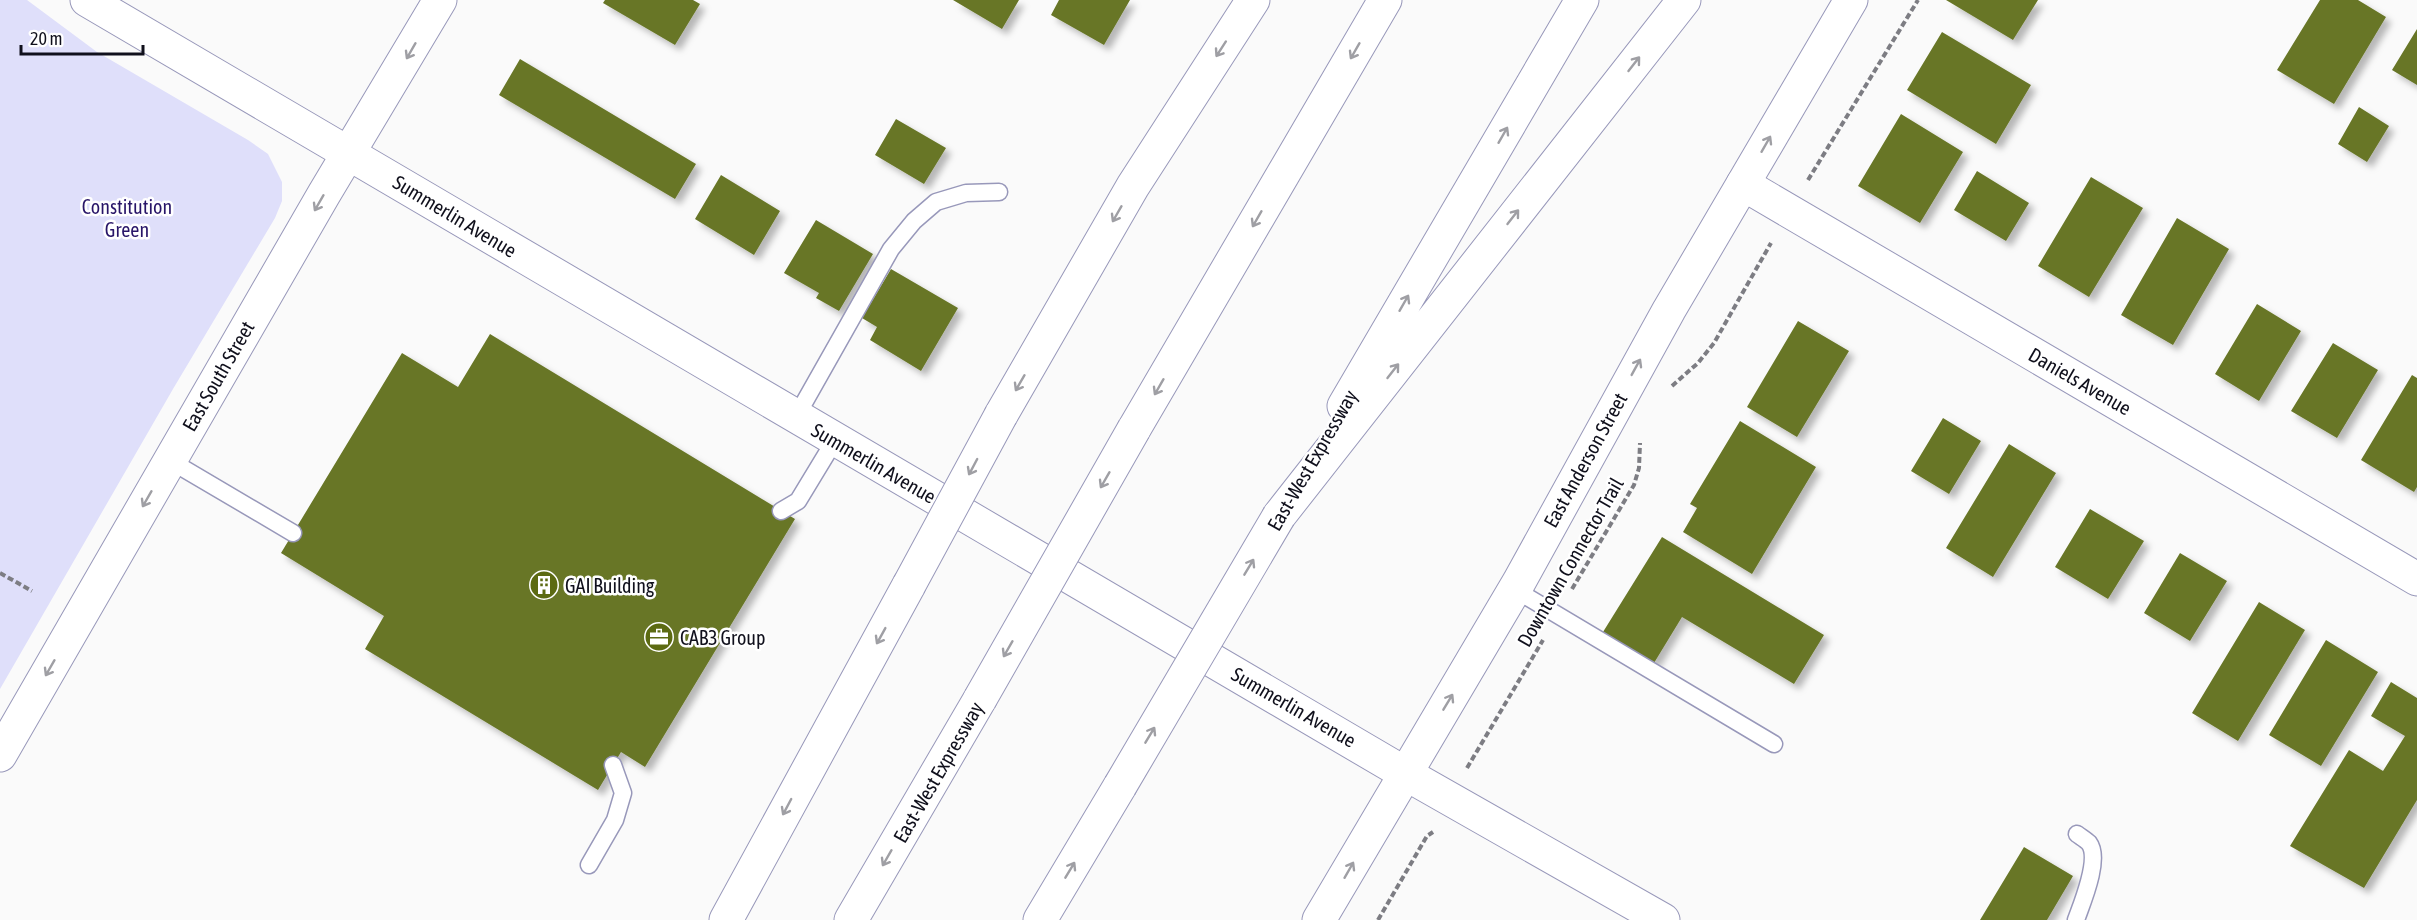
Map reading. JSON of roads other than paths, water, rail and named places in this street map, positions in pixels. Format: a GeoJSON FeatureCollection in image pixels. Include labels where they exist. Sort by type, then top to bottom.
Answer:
{"type":"FeatureCollection","features":[{"type":"Feature","properties":{"kind":"main road","name":"Summerlin Avenue"},"geometry":{"type":"LineString","coordinates":[[87,0],[1406,774],[1664,920]]}},
{"type":"Feature","properties":{"kind":"main road","name":"East South Street"},"geometry":{"type":"LineString","coordinates":[[0,755],[169,460],[440,0]]}},
{"type":"Feature","properties":{"kind":"main road"},"geometry":{"type":"LineString","coordinates":[[726,920],[1001,415],[1133,186],[1253,0]]}},
{"type":"Feature","properties":{"kind":"main road","name":"East-West Expressway"},"geometry":{"type":"LineString","coordinates":[[851,920],[1385,0]]}},
{"type":"Feature","properties":{"kind":"main road","name":"East-West Expressway"},"geometry":{"type":"LineString","coordinates":[[1040,920],[1582,0]]}},
{"type":"Feature","properties":{"kind":"main road"},"geometry":{"type":"LineString","coordinates":[[1279,516],[1684,0]]}},
{"type":"Feature","properties":{"kind":"main road","name":"East Anderson Street"},"geometry":{"type":"LineString","coordinates":[[1319,920],[1514,589],[1594,443],[1851,0]]}},
{"type":"Feature","properties":{"kind":"main road","name":"Daniels Avenue"},"geometry":{"type":"LineString","coordinates":[[1743,184],[2417,579]]}},
{"type":"Feature","properties":{"kind":"lane"},"geometry":{"type":"LineString","coordinates":[[796,417],[891,249],[914,221],[936,202],[966,193],[999,192]]}},
{"type":"Feature","properties":{"kind":"lane"},"geometry":{"type":"LineString","coordinates":[[781,510],[798,501],[835,440]]}},
{"type":"Feature","properties":{"kind":"lane"},"geometry":{"type":"LineString","coordinates":[[169,460],[293,533]]}},
{"type":"Feature","properties":{"kind":"lane"},"geometry":{"type":"LineString","coordinates":[[1514,589],[1774,744]]}},
{"type":"Feature","properties":{"kind":"lane"},"geometry":{"type":"LineString","coordinates":[[589,865],[615,820],[622,793],[613,765]]}},
{"type":"Feature","properties":{"kind":"lane"},"geometry":{"type":"LineString","coordinates":[[2076,920],[2087,890],[2093,858],[2090,844],[2077,834]]}},
{"type":"Feature","properties":{"kind":"place","name":"GAI Building"},"geometry":{"type":"Point","coordinates":[544,585]}},
{"type":"Feature","properties":{"kind":"place","name":"CAB3 Group"},"geometry":{"type":"Point","coordinates":[659,637]}},
{"type":"Feature","properties":{"kind":"park label","name":"Constitution Green"},"geometry":{"type":"Point","coordinates":[127,218]}}]}
